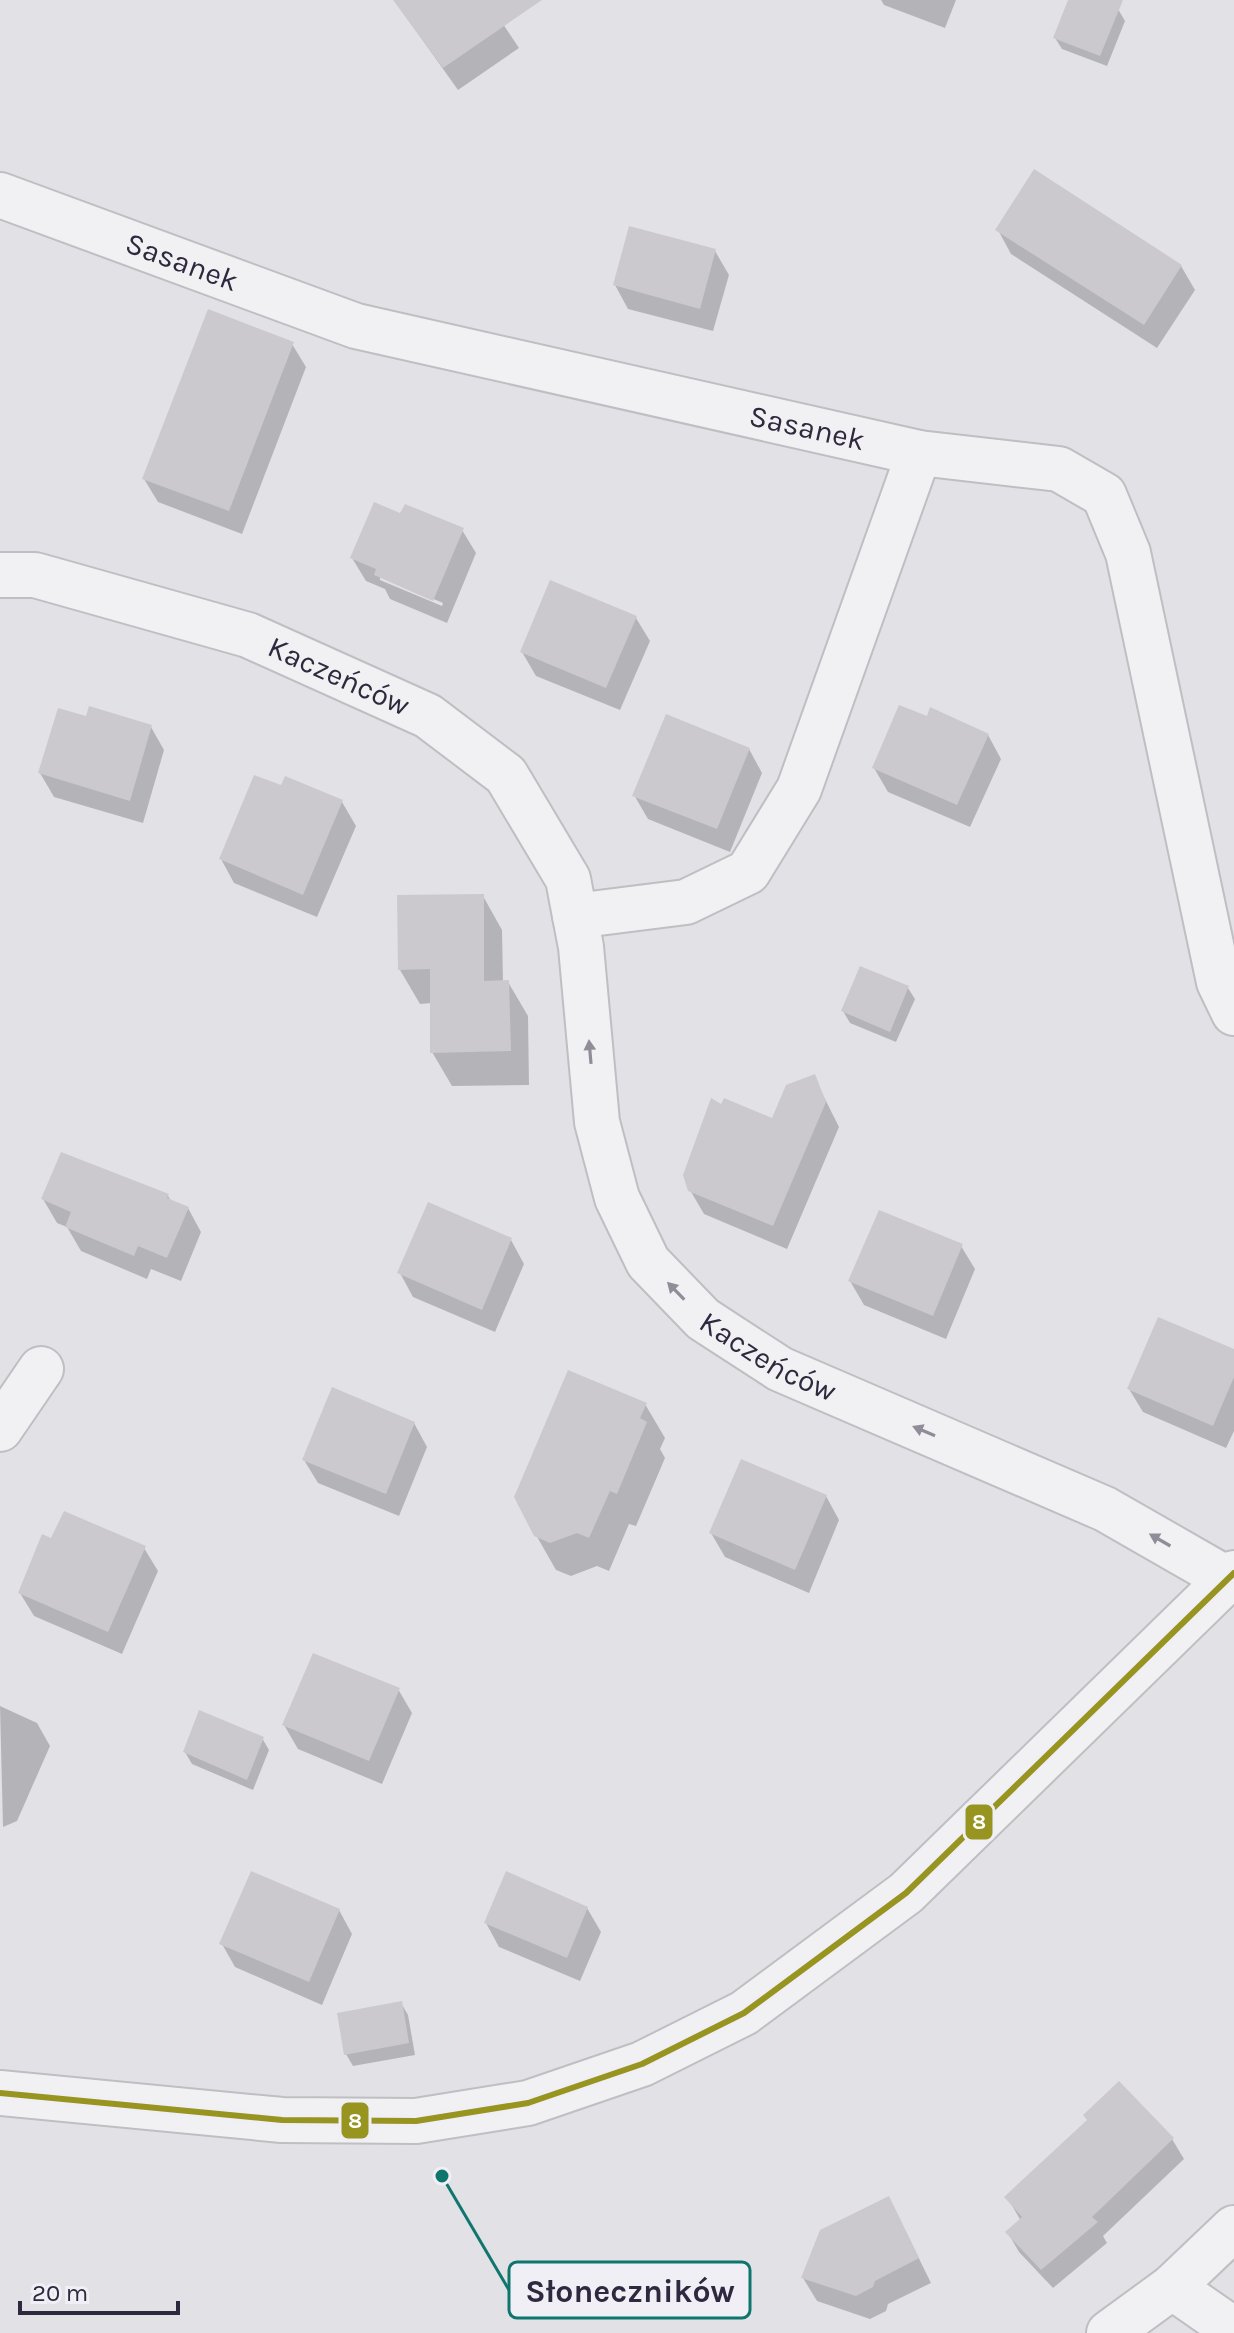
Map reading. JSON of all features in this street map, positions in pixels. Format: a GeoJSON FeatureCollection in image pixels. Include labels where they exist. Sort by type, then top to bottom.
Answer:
{"type":"FeatureCollection","features":[{"type":"Feature","properties":{"kind":"street","name":"Sasanek"},"geometry":{"type":"LineString","coordinates":[[0,195],[356,326],[919,453],[1059,469],[1104,495],[1128,553],[1219,982],[1234,1013]]}},
{"type":"Feature","properties":{"kind":"street"},"geometry":{"type":"LineString","coordinates":[[575,916],[686,902],[748,872],[799,789],[919,453]]}},
{"type":"Feature","properties":{"kind":"street","name":"Kaczeńców"},"geometry":{"type":"LineString","coordinates":[[0,575],[35,575],[248,635],[428,716],[506,775],[568,879],[575,916],[597,1122],[617,1198],[648,1262],[703,1319],[780,1369],[1105,1509],[1231,1576]]}},
{"type":"Feature","properties":{"kind":"street"},"geometry":{"type":"LineString","coordinates":[[0,1429],[41,1369]]}},
{"type":"Feature","properties":{"kind":"street"},"geometry":{"type":"LineString","coordinates":[[0,2093],[282,2120],[416,2121],[528,2103],[642,2064],[744,2013],[906,1893],[1231,1576]]}},
{"type":"Feature","properties":{"kind":"street"},"geometry":{"type":"LineString","coordinates":[[1109,2333],[1172,2287],[1234,2228]]}},
{"type":"Feature","properties":{"kind":"street"},"geometry":{"type":"LineString","coordinates":[[1172,2287],[1234,2330]]}},
{"type":"Feature","properties":{"kind":"building"},"geometry":{"type":"Polygon","coordinates":[[[393,0],[542,0],[443,68],[393,0]]]}},
{"type":"Feature","properties":{"kind":"building"},"geometry":{"type":"Polygon","coordinates":[[[1068,0],[1123,0],[1100,56],[1053,38],[1068,0]]]}},
{"type":"Feature","properties":{"kind":"building"},"geometry":{"type":"Polygon","coordinates":[[[1034,169],[1182,265],[1144,325],[995,230],[1034,169]]]}},
{"type":"Feature","properties":{"kind":"building"},"geometry":{"type":"Polygon","coordinates":[[[629,226],[716,249],[700,309],[613,285],[629,226]]]}},
{"type":"Feature","properties":{"kind":"building"},"geometry":{"type":"Polygon","coordinates":[[[208,309],[294,342],[229,511],[142,479],[208,309]]]}},
{"type":"Feature","properties":{"kind":"building"},"geometry":{"type":"Polygon","coordinates":[[[374,502],[400,513],[405,504],[464,528],[433,601],[374,575],[376,569],[350,558],[374,502]]]}},
{"type":"Feature","properties":{"kind":"building"},"geometry":{"type":"Polygon","coordinates":[[[550,580],[637,616],[606,688],[520,652],[550,580]]]}},
{"type":"Feature","properties":{"kind":"building"},"geometry":{"type":"Polygon","coordinates":[[[899,705],[927,716],[930,707],[989,734],[957,805],[872,768],[899,705]]]}},
{"type":"Feature","properties":{"kind":"building"},"geometry":{"type":"Polygon","coordinates":[[[89,706],[152,725],[130,801],[38,773],[58,708],[86,716],[89,706]]]}},
{"type":"Feature","properties":{"kind":"building"},"geometry":{"type":"Polygon","coordinates":[[[666,714],[750,748],[717,829],[632,796],[666,714]]]}},
{"type":"Feature","properties":{"kind":"building"},"geometry":{"type":"Polygon","coordinates":[[[254,775],[281,785],[285,776],[343,800],[303,895],[219,859],[254,775]]]}},
{"type":"Feature","properties":{"kind":"building"},"geometry":{"type":"Polygon","coordinates":[[[484,894],[484,981],[509,980],[511,1051],[430,1053],[430,969],[398,970],[397,895],[484,894]]]}},
{"type":"Feature","properties":{"kind":"building"},"geometry":{"type":"Polygon","coordinates":[[[860,966],[909,986],[890,1032],[841,1011],[860,966]]]}},
{"type":"Feature","properties":{"kind":"building"},"geometry":{"type":"Polygon","coordinates":[[[815,1074],[826,1102],[773,1226],[688,1191],[683,1175],[711,1098],[721,1104],[724,1098],[772,1118],[786,1085],[815,1074]]]}},
{"type":"Feature","properties":{"kind":"building"},"geometry":{"type":"Polygon","coordinates":[[[61,1152],[169,1194],[167,1198],[189,1207],[167,1258],[138,1246],[134,1256],[65,1227],[71,1212],[41,1199],[61,1152]]]}},
{"type":"Feature","properties":{"kind":"building"},"geometry":{"type":"Polygon","coordinates":[[[428,1202],[512,1238],[482,1310],[397,1273],[428,1202]]]}},
{"type":"Feature","properties":{"kind":"building"},"geometry":{"type":"Polygon","coordinates":[[[879,1210],[963,1244],[933,1316],[848,1281],[879,1210]]]}},
{"type":"Feature","properties":{"kind":"building"},"geometry":{"type":"Polygon","coordinates":[[[1158,1317],[1234,1349],[1234,1377],[1213,1426],[1127,1389],[1158,1317]]]}},
{"type":"Feature","properties":{"kind":"building"},"geometry":{"type":"Polygon","coordinates":[[[568,1370],[647,1403],[640,1418],[647,1422],[617,1494],[610,1491],[589,1538],[577,1533],[550,1543],[534,1536],[514,1497],[568,1370]]]}},
{"type":"Feature","properties":{"kind":"building"},"geometry":{"type":"Polygon","coordinates":[[[332,1387],[415,1422],[386,1494],[302,1460],[332,1387]]]}},
{"type":"Feature","properties":{"kind":"building"},"geometry":{"type":"Polygon","coordinates":[[[741,1459],[827,1495],[795,1570],[709,1533],[741,1459]]]}},
{"type":"Feature","properties":{"kind":"building"},"geometry":{"type":"Polygon","coordinates":[[[64,1511],[146,1546],[108,1632],[18,1593],[42,1534],[51,1538],[64,1511]]]}},
{"type":"Feature","properties":{"kind":"building"},"geometry":{"type":"Polygon","coordinates":[[[313,1653],[400,1688],[369,1761],[282,1725],[313,1653]]]}},
{"type":"Feature","properties":{"kind":"building"},"geometry":{"type":"Polygon","coordinates":[[[199,1710],[264,1737],[247,1780],[183,1752],[199,1710]]]}},
{"type":"Feature","properties":{"kind":"building"},"geometry":{"type":"Polygon","coordinates":[[[251,1871],[340,1909],[309,1982],[219,1944],[251,1871]]]}},
{"type":"Feature","properties":{"kind":"building"},"geometry":{"type":"Polygon","coordinates":[[[506,1871],[588,1907],[567,1958],[484,1923],[506,1871]]]}},
{"type":"Feature","properties":{"kind":"building"},"geometry":{"type":"Polygon","coordinates":[[[402,2001],[409,2043],[344,2055],[337,2013],[402,2001]]]}},
{"type":"Feature","properties":{"kind":"building"},"geometry":{"type":"Polygon","coordinates":[[[1119,2081],[1174,2138],[1092,2217],[1098,2222],[1041,2270],[1005,2232],[1022,2217],[1004,2197],[1087,2120],[1083,2115],[1119,2081]]]}},
{"type":"Feature","properties":{"kind":"building"},"geometry":{"type":"Polygon","coordinates":[[[889,2196],[919,2258],[875,2281],[873,2287],[856,2296],[801,2278],[820,2230],[889,2196]]]}},
{"type":"Feature","properties":{"kind":"transit line","name":"8"},"geometry":{"type":"LineString","coordinates":[[0,2093],[282,2120],[416,2121],[528,2103],[642,2064],[744,2013],[906,1893],[1234,1573]]}},
{"type":"Feature","properties":{"kind":"place","name":"Słoneczników"},"geometry":{"type":"Point","coordinates":[442,2176]}}]}
